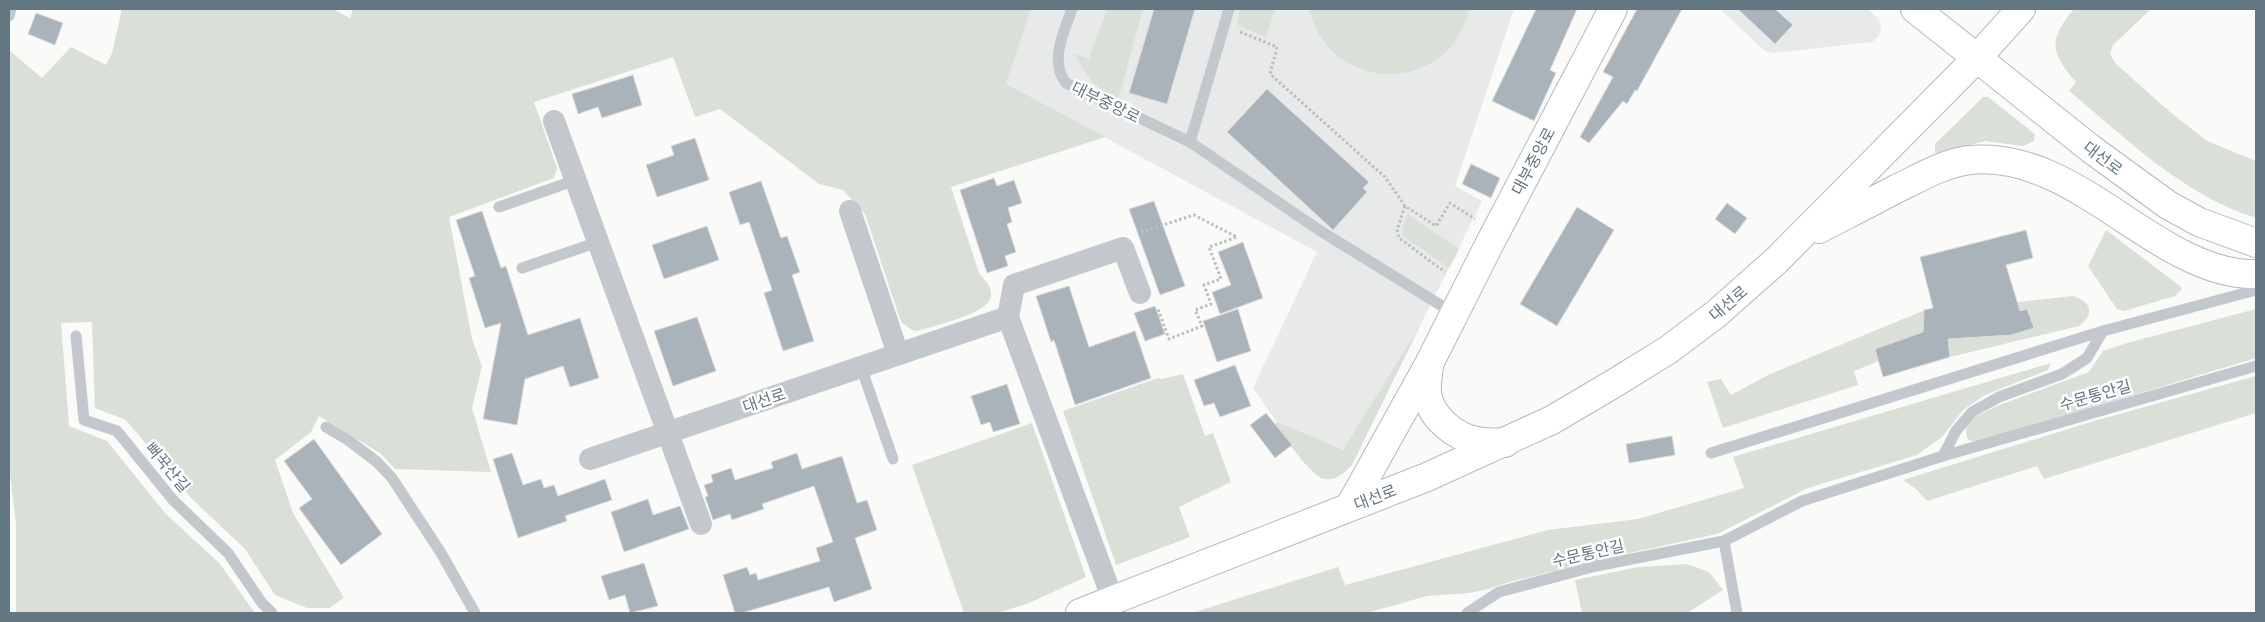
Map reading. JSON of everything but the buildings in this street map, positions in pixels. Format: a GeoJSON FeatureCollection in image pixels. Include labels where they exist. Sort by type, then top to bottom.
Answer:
{"type":"FeatureCollection","features":[{"type":"Feature","properties":{"kind":"street","name":"대부중앙로"},"geometry":{"type":"LineString","coordinates":[[1350,506],[1429,364],[1491,241],[1613,9]]}},
{"type":"Feature","properties":{"kind":"street"},"geometry":{"type":"LineString","coordinates":[[1915,9],[1977,58],[2021,9]]}},
{"type":"Feature","properties":{"kind":"street","name":"대선로"},"geometry":{"type":"LineString","coordinates":[[1080,613],[1427,477],[1504,443],[1552,420],[1668,350],[1716,314],[1797,240],[1977,58],[2090,149],[2168,205],[2199,222],[2256,243]]}},
{"type":"Feature","properties":{"kind":"street"},"geometry":{"type":"LineString","coordinates":[[554,122],[701,524]]}},
{"type":"Feature","properties":{"kind":"street"},"geometry":{"type":"LineString","coordinates":[[1797,240],[1941,167],[1970,160],[2008,162],[2048,174],[2071,186],[2086,194],[2155,241],[2209,267],[2256,274]]}},
{"type":"Feature","properties":{"kind":"street"},"geometry":{"type":"LineString","coordinates":[[850,210],[898,354]]}},
{"type":"Feature","properties":{"kind":"street"},"geometry":{"type":"LineString","coordinates":[[1112,600],[1008,317],[1014,285],[1123,248],[1139,291]]}},
{"type":"Feature","properties":{"kind":"street","name":"대선로"},"geometry":{"type":"LineString","coordinates":[[590,459],[1008,317]]}},
{"type":"Feature","properties":{"kind":"street"},"geometry":{"type":"LineString","coordinates":[[1429,364],[1427,393],[1431,406],[1441,421],[1456,433],[1476,441],[1504,443]]}},
{"type":"Feature","properties":{"kind":"lane"},"geometry":{"type":"LineString","coordinates":[[9,16],[11,9]]}},
{"type":"Feature","properties":{"kind":"lane","name":"대부중앙로"},"geometry":{"type":"LineString","coordinates":[[1072,9],[1058,52],[1059,74],[1066,83],[1190,142],[1319,230],[1455,314]]}},
{"type":"Feature","properties":{"kind":"lane"},"geometry":{"type":"LineString","coordinates":[[1190,142],[1229,9]]}},
{"type":"Feature","properties":{"kind":"lane"},"geometry":{"type":"LineString","coordinates":[[499,207],[576,180]]}},
{"type":"Feature","properties":{"kind":"lane"},"geometry":{"type":"LineString","coordinates":[[522,268],[598,242]]}},
{"type":"Feature","properties":{"kind":"lane"},"geometry":{"type":"LineString","coordinates":[[1712,452],[2103,331],[2256,290]]}},
{"type":"Feature","properties":{"kind":"lane","name":"수문통안길"},"geometry":{"type":"LineString","coordinates":[[1943,456],[1956,431],[1972,412],[1999,397],[2062,374],[2087,358],[2103,331]]}},
{"type":"Feature","properties":{"kind":"lane","name":"뻐꾹산길"},"geometry":{"type":"LineString","coordinates":[[76,336],[84,420],[117,432],[173,500],[228,553],[262,602],[272,613]]}},
{"type":"Feature","properties":{"kind":"lane","name":"수문통안길"},"geometry":{"type":"LineString","coordinates":[[1466,613],[1499,592],[1596,566],[1724,541],[1802,501],[1943,456],[2256,366]]}},
{"type":"Feature","properties":{"kind":"lane"},"geometry":{"type":"LineString","coordinates":[[861,367],[893,459]]}},
{"type":"Feature","properties":{"kind":"lane"},"geometry":{"type":"LineString","coordinates":[[326,427],[348,440],[376,462],[392,478],[441,553],[476,613]]}},
{"type":"Feature","properties":{"kind":"lane"},"geometry":{"type":"LineString","coordinates":[[1724,541],[1737,613]]}},
{"type":"Feature","properties":{"kind":"path"},"geometry":{"type":"LineString","coordinates":[[1224,26],[1277,47],[1270,74],[1385,177],[1405,206],[1436,226],[1450,203],[1482,223]]}},
{"type":"Feature","properties":{"kind":"path"},"geometry":{"type":"LineString","coordinates":[[1405,206],[1397,230],[1399,238],[1446,273]]}},
{"type":"Feature","properties":{"kind":"path"},"geometry":{"type":"LineString","coordinates":[[1123,248],[1120,239],[1194,214],[1237,237],[1209,247],[1221,279],[1204,285],[1211,304],[1195,310],[1202,326],[1169,338],[1150,285],[1139,291]]}},
{"type":"Feature","properties":{"kind":"shaded area"},"geometry":{"type":"Polygon","coordinates":[[[122,9],[333,9],[350,18],[353,9],[1031,9],[1006,84],[1105,137],[951,187],[979,273],[989,286],[991,296],[988,302],[971,314],[917,331],[912,330],[901,322],[865,214],[843,190],[819,184],[720,109],[695,117],[673,57],[534,102],[557,168],[554,178],[449,217],[472,339],[482,366],[472,408],[491,472],[395,469],[380,453],[319,416],[311,432],[275,460],[293,513],[344,598],[329,608],[307,608],[275,595],[245,549],[191,498],[126,420],[95,408],[92,322],[61,323],[69,426],[107,441],[165,513],[220,564],[255,613],[16,613],[16,525],[9,465],[9,50],[42,78],[71,47],[106,65],[112,53],[122,9]]]}},
{"type":"Feature","properties":{"kind":"shaded area"},"geometry":{"type":"Polygon","coordinates":[[[1031,9],[1514,9],[1455,186],[1482,201],[1421,324],[1343,451],[1277,422],[1253,388],[1317,252],[1006,84],[1031,9]]]}},
{"type":"Feature","properties":{"kind":"shaded area"},"geometry":{"type":"Polygon","coordinates":[[[1107,9],[1143,9],[1118,100],[1104,92],[1092,81],[1075,54],[1089,59],[1107,9]]]}},
{"type":"Feature","properties":{"kind":"shaded area"},"geometry":{"type":"Polygon","coordinates":[[[1240,9],[1275,9],[1266,37],[1238,25],[1240,9]]]}},
{"type":"Feature","properties":{"kind":"shaded area"},"geometry":{"type":"Polygon","coordinates":[[[1309,9],[1470,9],[1457,38],[1446,52],[1427,65],[1406,73],[1385,74],[1365,70],[1346,61],[1330,48],[1317,30],[1309,9]]]}},
{"type":"Feature","properties":{"kind":"shaded area"},"geometry":{"type":"Polygon","coordinates":[[[1720,9],[1867,9],[1878,18],[1881,26],[1879,36],[1872,42],[1773,53],[1765,51],[1720,9]]]}},
{"type":"Feature","properties":{"kind":"shaded area"},"geometry":{"type":"Polygon","coordinates":[[[2074,9],[2151,9],[2113,45],[2110,54],[2115,63],[2170,112],[2207,141],[2256,161],[2256,218],[2229,208],[2180,180],[2134,146],[2069,91],[2076,82],[2067,72],[2057,54],[2056,38],[2074,9]]]}},
{"type":"Feature","properties":{"kind":"shaded area"},"geometry":{"type":"Polygon","coordinates":[[[1983,97],[1988,97],[2035,134],[2034,141],[2023,146],[1985,141],[1942,153],[1935,153],[1935,144],[1983,97]]]}},
{"type":"Feature","properties":{"kind":"shaded area"},"geometry":{"type":"Polygon","coordinates":[[[1407,214],[1459,249],[1449,268],[1404,237],[1402,230],[1407,214]]]}},
{"type":"Feature","properties":{"kind":"shaded area"},"geometry":{"type":"Polygon","coordinates":[[[2106,230],[2182,289],[2175,296],[2124,311],[2117,309],[2088,266],[2106,230]]]}},
{"type":"Feature","properties":{"kind":"shaded area"},"geometry":{"type":"Polygon","coordinates":[[[2073,296],[2084,302],[2089,309],[2087,317],[2079,326],[1950,357],[1948,339],[1988,336],[1985,310],[2018,302],[2073,296]]]}},
{"type":"Feature","properties":{"kind":"shaded area"},"geometry":{"type":"Polygon","coordinates":[[[2256,309],[2256,358],[1979,442],[1971,441],[1967,438],[1966,430],[1968,424],[1975,417],[1997,406],[2089,372],[2103,351],[2256,309]]]}},
{"type":"Feature","properties":{"kind":"shaded area"},"geometry":{"type":"Polygon","coordinates":[[[1925,310],[1923,332],[1879,361],[1854,371],[1858,385],[1723,428],[1707,382],[1721,379],[1731,395],[1770,374],[1925,310]]]}},
{"type":"Feature","properties":{"kind":"shaded area"},"geometry":{"type":"Polygon","coordinates":[[[1421,324],[1352,465],[1333,479],[1319,477],[1305,464],[1275,424],[1277,422],[1343,450],[1421,324]]]}},
{"type":"Feature","properties":{"kind":"shaded area"},"geometry":{"type":"Polygon","coordinates":[[[2051,363],[2048,370],[1985,395],[1963,410],[1942,437],[1917,455],[1808,488],[1717,534],[1611,557],[1489,589],[1469,593],[1427,596],[1367,613],[1192,613],[1338,567],[1345,585],[1548,530],[1638,519],[1744,488],[1733,457],[2051,363]]]}},
{"type":"Feature","properties":{"kind":"shaded area"},"geometry":{"type":"Polygon","coordinates":[[[1183,374],[1205,436],[1213,433],[1231,482],[1179,507],[1190,537],[1116,565],[1063,411],[1158,378],[1162,379],[1183,374]]]}},
{"type":"Feature","properties":{"kind":"shaded area"},"geometry":{"type":"Polygon","coordinates":[[[2256,376],[2256,413],[2044,479],[2037,466],[1927,501],[1916,489],[1903,480],[2094,421],[2256,376]]]}},
{"type":"Feature","properties":{"kind":"shaded area"},"geometry":{"type":"Polygon","coordinates":[[[1032,423],[1086,577],[1029,603],[998,613],[964,613],[912,465],[1032,423]]]}},
{"type":"Feature","properties":{"kind":"shaded area"},"geometry":{"type":"Polygon","coordinates":[[[1687,564],[1709,572],[1723,590],[1687,613],[1582,613],[1575,580],[1639,567],[1687,564]]]}}]}
